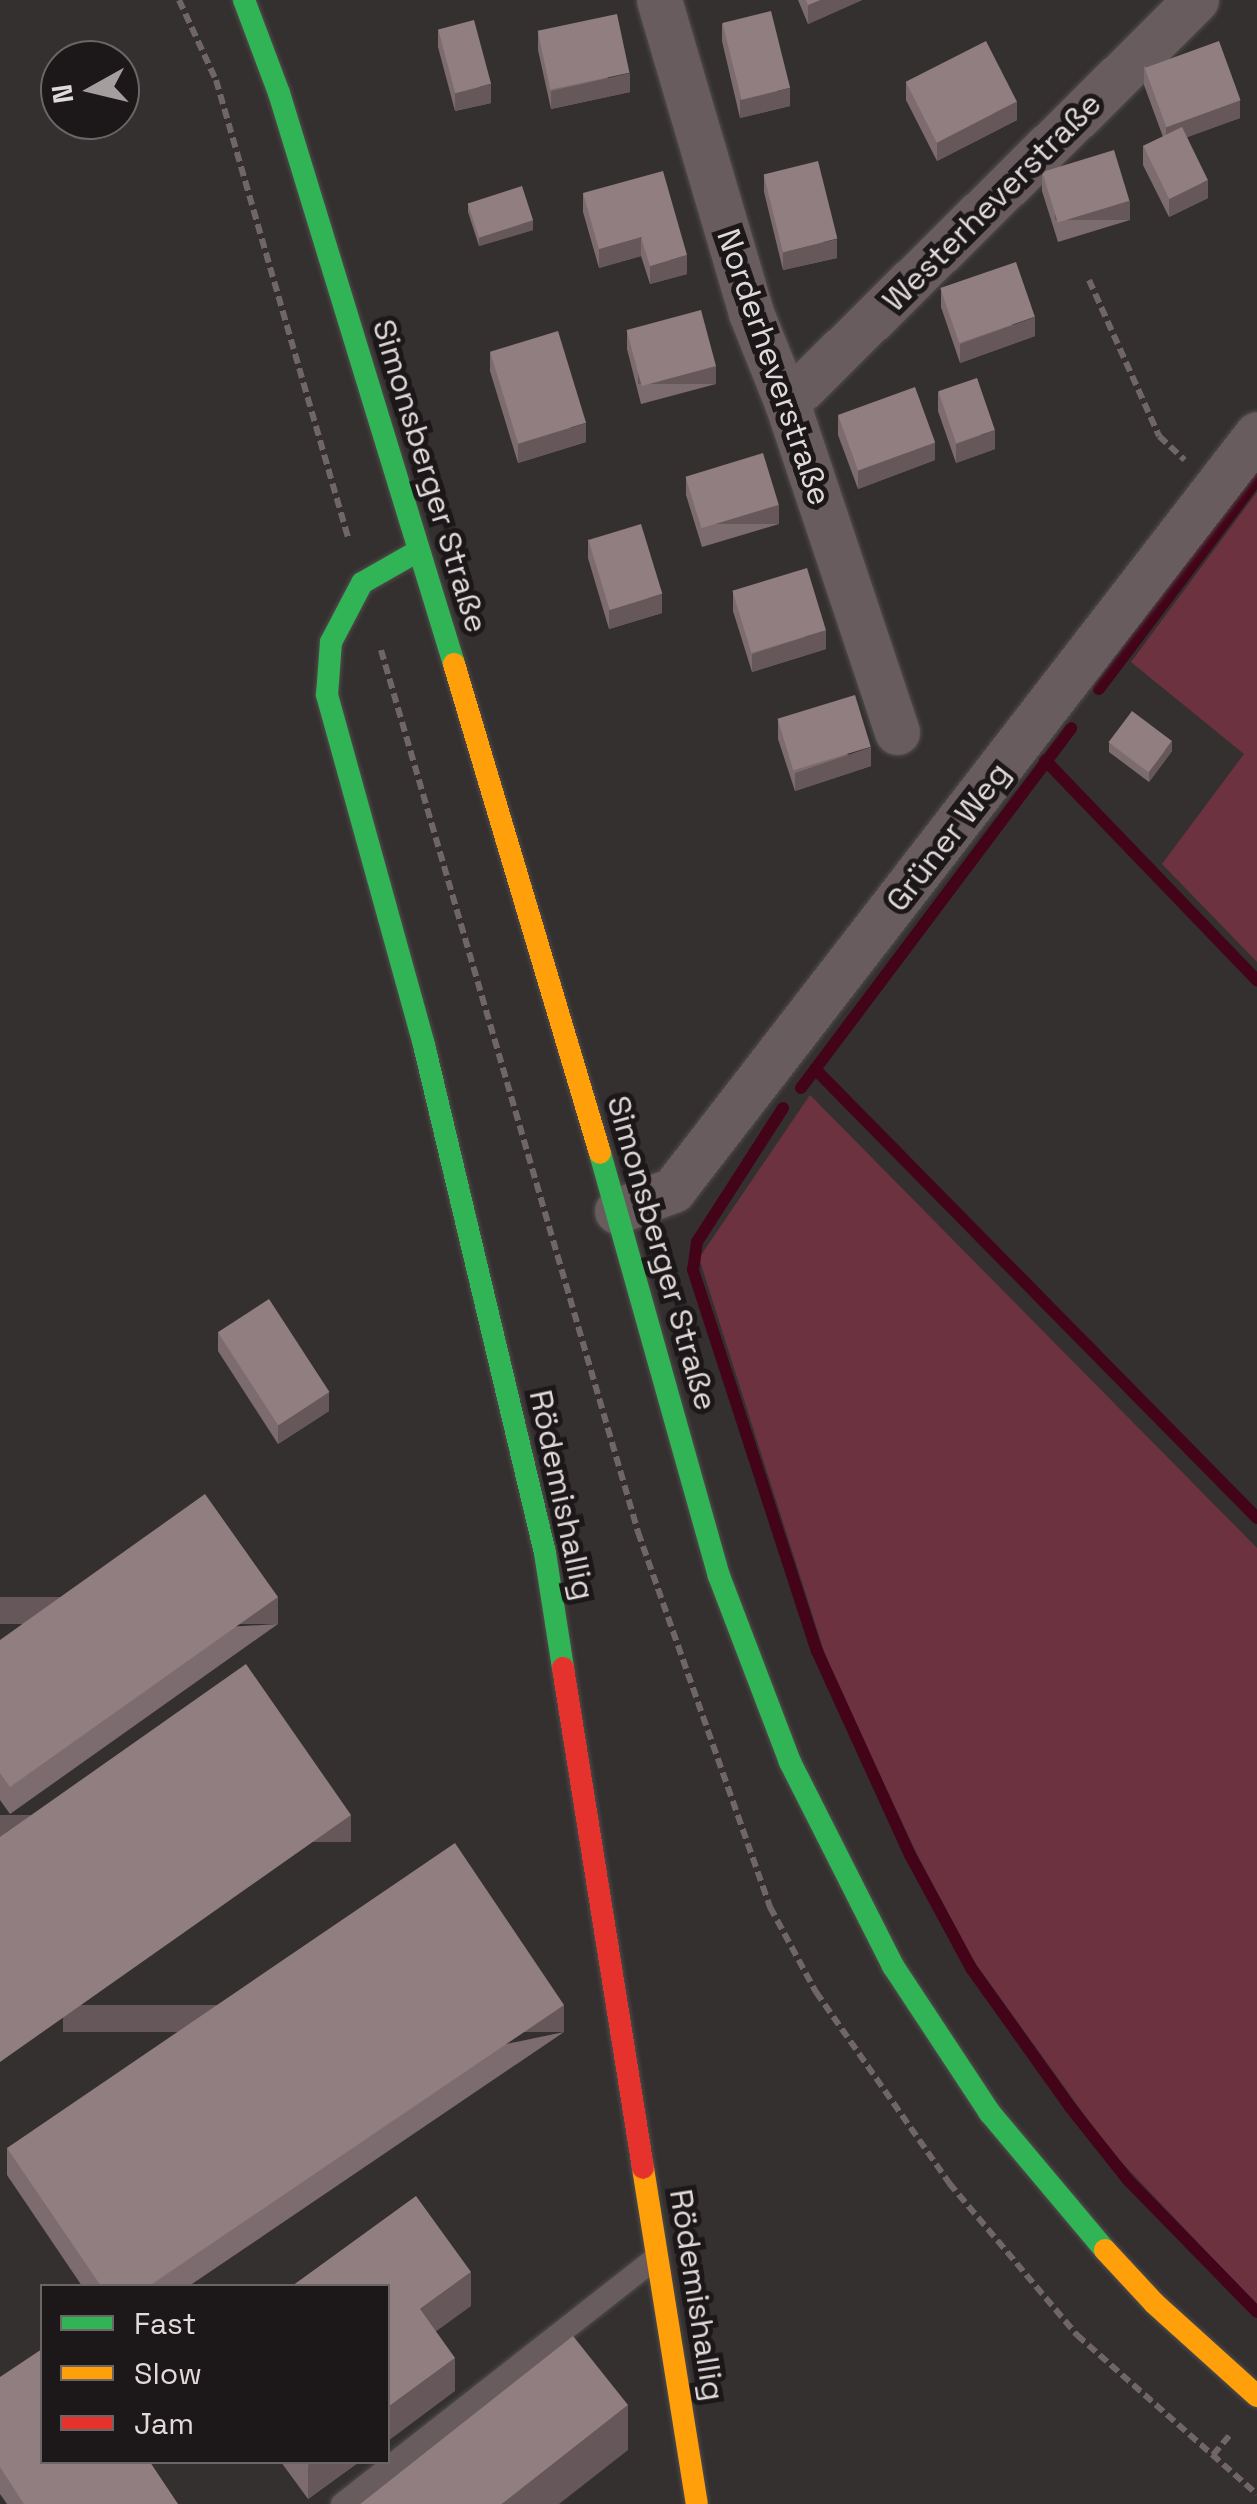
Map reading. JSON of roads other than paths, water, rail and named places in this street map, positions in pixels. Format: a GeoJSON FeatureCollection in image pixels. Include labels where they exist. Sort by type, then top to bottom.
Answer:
{"type":"FeatureCollection","features":[{"type":"Feature","properties":{"kind":"main road","name":"Simonsberger Straße"},"geometry":{"type":"LineString","coordinates":[[244,0],[279,94],[617,1211],[719,1576],[790,1762],[893,1966],[990,2113],[1075,2219],[1154,2303],[1257,2396]]}},
{"type":"Feature","properties":{"kind":"main road","name":"Rödemishallig"},"geometry":{"type":"LineString","coordinates":[[418,551],[362,583],[330,642],[327,695],[424,1044],[544,1553],[697,2504]]}},
{"type":"Feature","properties":{"kind":"street","name":"Norderheverstraße"},"geometry":{"type":"LineString","coordinates":[[659,0],[751,313],[788,404],[897,732]]}},
{"type":"Feature","properties":{"kind":"street","name":"Westerheverstraße"},"geometry":{"type":"LineString","coordinates":[[788,404],[1196,0]]}},
{"type":"Feature","properties":{"kind":"street","name":"Grüner Weg"},"geometry":{"type":"LineString","coordinates":[[617,1211],[673,1190],[1257,434]]}},
{"type":"Feature","properties":{"kind":"lane"},"geometry":{"type":"LineString","coordinates":[[342,2504],[658,2257]]}},
{"type":"Feature","properties":{"kind":"waterway"},"geometry":{"type":"LineString","coordinates":[[1099,689],[1257,479]]}},
{"type":"Feature","properties":{"kind":"waterway"},"geometry":{"type":"LineString","coordinates":[[801,1088],[1071,728]]}},
{"type":"Feature","properties":{"kind":"waterway"},"geometry":{"type":"LineString","coordinates":[[1045,760],[1257,980]]}},
{"type":"Feature","properties":{"kind":"waterway"},"geometry":{"type":"LineString","coordinates":[[815,1069],[1257,1518]]}},
{"type":"Feature","properties":{"kind":"waterway"},"geometry":{"type":"LineString","coordinates":[[783,1108],[697,1242],[693,1270],[817,1651],[910,1855],[971,1968],[1070,2107],[1127,2179],[1257,2312]]}}]}
